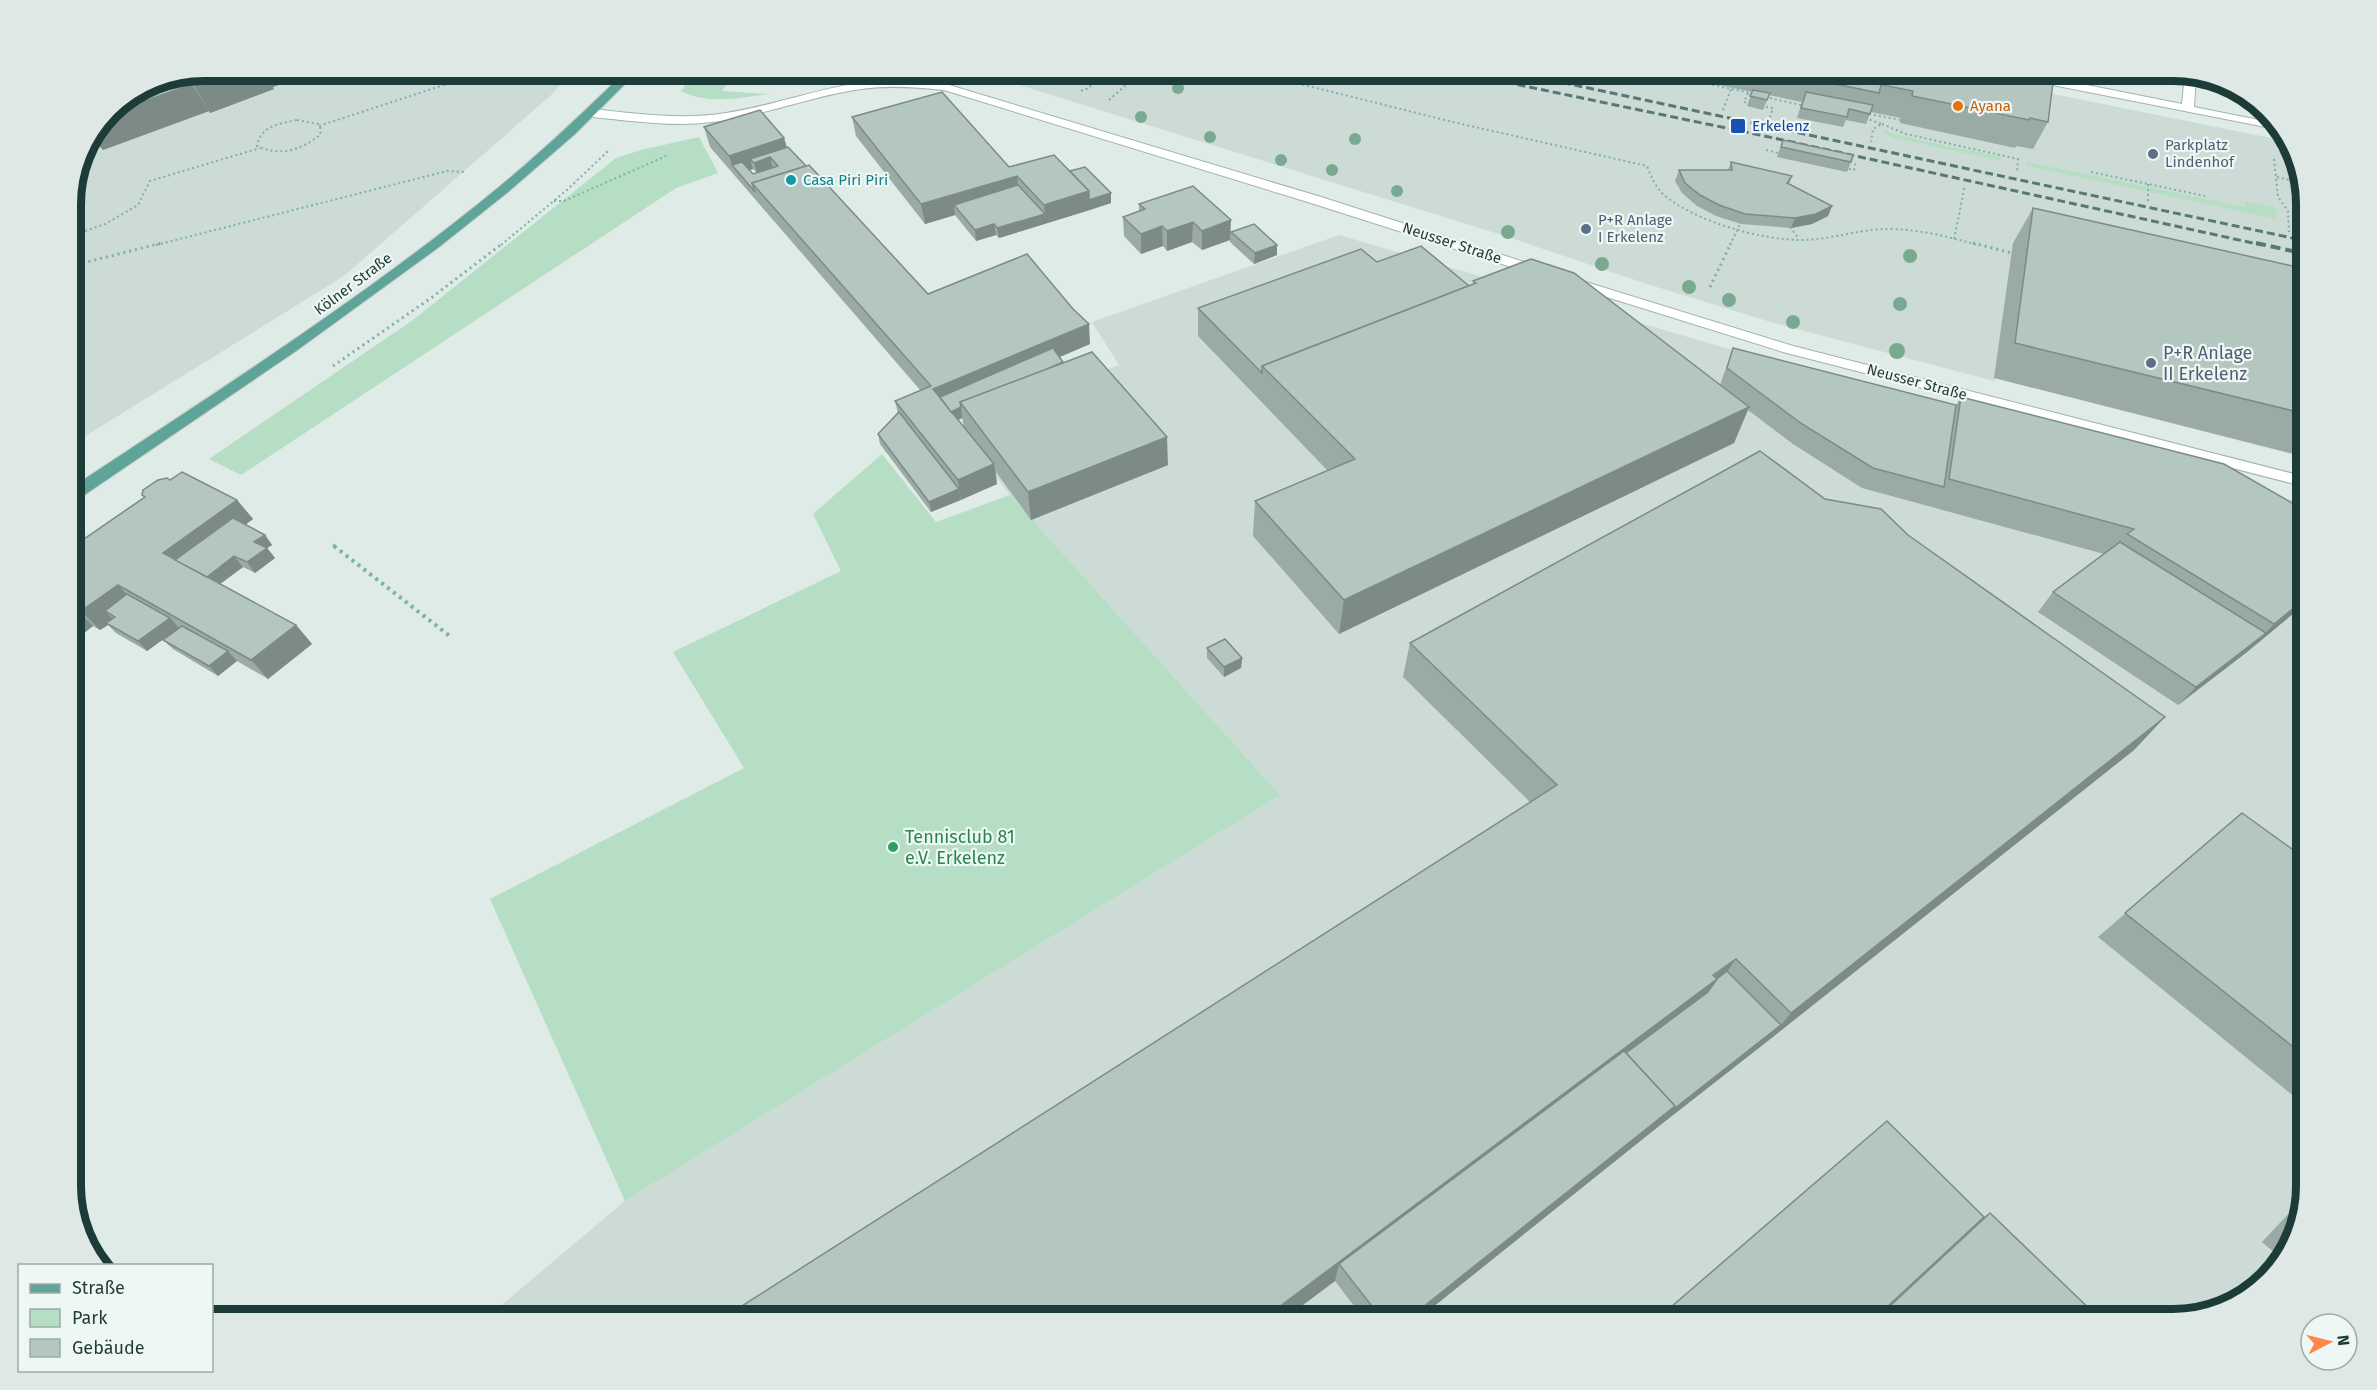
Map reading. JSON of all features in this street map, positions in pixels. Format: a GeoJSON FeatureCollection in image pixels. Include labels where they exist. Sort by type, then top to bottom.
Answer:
{"type":"FeatureCollection","features":[{"type":"Feature","properties":{"kind":"main road","name":"Kölner Straße"},"geometry":{"type":"LineString","coordinates":[[81,489],[344,314],[513,182],[593,113],[624,81]]}},
{"type":"Feature","properties":{"kind":"street"},"geometry":{"type":"LineString","coordinates":[[2047,81],[2267,125]]}},
{"type":"Feature","properties":{"kind":"street"},"geometry":{"type":"LineString","coordinates":[[2188,109],[2190,82]]}},
{"type":"Feature","properties":{"kind":"street","name":"Neusser Straße"},"geometry":{"type":"LineString","coordinates":[[593,113],[679,121],[711,119],[760,110],[852,87],[884,83],[921,83],[945,87],[1316,200],[1693,321],[1857,367],[2296,479]]}},
{"type":"Feature","properties":{"kind":"path"},"geometry":{"type":"LineString","coordinates":[[319,126],[320,135],[302,147],[275,152],[257,146],[261,133],[284,123],[309,121],[319,126],[456,81]]}},
{"type":"Feature","properties":{"kind":"path"},"geometry":{"type":"LineString","coordinates":[[1089,88],[1094,81]]}},
{"type":"Feature","properties":{"kind":"path"},"geometry":{"type":"LineString","coordinates":[[1288,81],[1453,122],[1647,166],[1652,180],[1665,196],[1685,209],[1739,228],[1799,240],[1833,237],[1856,230],[1882,228],[1914,230],[2012,253]]}},
{"type":"Feature","properties":{"kind":"path"},"geometry":{"type":"LineString","coordinates":[[1694,81],[1809,106]]}},
{"type":"Feature","properties":{"kind":"path"},"geometry":{"type":"LineString","coordinates":[[1724,111],[1731,89]]}},
{"type":"Feature","properties":{"kind":"path"},"geometry":{"type":"LineString","coordinates":[[1748,93],[1744,102],[1773,108],[1769,120]]}},
{"type":"Feature","properties":{"kind":"path"},"geometry":{"type":"LineString","coordinates":[[1869,114],[1901,120]]}},
{"type":"Feature","properties":{"kind":"path"},"geometry":{"type":"LineString","coordinates":[[1857,116],[1882,123],[1906,134],[2018,159],[2017,173]]}},
{"type":"Feature","properties":{"kind":"path"},"geometry":{"type":"LineString","coordinates":[[1871,142],[1873,129],[1882,123]]}},
{"type":"Feature","properties":{"kind":"path"},"geometry":{"type":"LineString","coordinates":[[2274,134],[2278,197],[2288,211],[2289,232]]}},
{"type":"Feature","properties":{"kind":"path"},"geometry":{"type":"LineString","coordinates":[[81,232],[105,224],[138,205],[150,182],[260,147]]}},
{"type":"Feature","properties":{"kind":"path"},"geometry":{"type":"LineString","coordinates":[[1766,150],[1789,156]]}},
{"type":"Feature","properties":{"kind":"path"},"geometry":{"type":"LineString","coordinates":[[1837,166],[1854,170],[1856,161]]}},
{"type":"Feature","properties":{"kind":"path"},"geometry":{"type":"LineString","coordinates":[[81,263],[447,171],[481,173],[564,192]]}},
{"type":"Feature","properties":{"kind":"path"},"geometry":{"type":"LineString","coordinates":[[2091,172],[2205,196]]}},
{"type":"Feature","properties":{"kind":"path"},"geometry":{"type":"LineString","coordinates":[[2276,177],[2294,181]]}},
{"type":"Feature","properties":{"kind":"path"},"geometry":{"type":"LineString","coordinates":[[2148,184],[2148,201]]}},
{"type":"Feature","properties":{"kind":"path"},"geometry":{"type":"LineString","coordinates":[[1954,239],[1965,185]]}},
{"type":"Feature","properties":{"kind":"path"},"geometry":{"type":"LineString","coordinates":[[1685,209],[1691,207]]}},
{"type":"Feature","properties":{"kind":"path"},"geometry":{"type":"LineString","coordinates":[[1693,321],[1744,214]]}},
{"type":"Feature","properties":{"kind":"path"},"geometry":{"type":"LineString","coordinates":[[1790,227],[1799,240]]}},
{"type":"Feature","properties":{"kind":"path"},"geometry":{"type":"LineString","coordinates":[[333,545],[451,637]]}},
{"type":"Feature","properties":{"kind":"shaded area"},"geometry":{"type":"Polygon","coordinates":[[[196,81],[564,81],[344,276],[81,439],[82,188],[85,172],[94,149],[111,123],[123,111],[157,90],[196,81]]]}},
{"type":"Feature","properties":{"kind":"shaded area"},"geometry":{"type":"Polygon","coordinates":[[[1006,81],[1989,81],[2278,140],[2289,164],[2296,196],[2296,455],[1995,378],[1994,381],[1774,323],[1647,284],[1502,235],[1006,81]]]}},
{"type":"Feature","properties":{"kind":"shaded area"},"geometry":{"type":"Polygon","coordinates":[[[1339,235],[1794,368],[2296,501],[2296,1186],[2292,1218],[2287,1233],[2271,1261],[2248,1284],[2235,1293],[2205,1305],[2173,1309],[497,1309],[625,1201],[1280,795],[1010,495],[959,429],[1119,365],[1092,322],[1339,235]]]}},
{"type":"Feature","properties":{"kind":"green space"},"geometry":{"type":"Polygon","coordinates":[[[688,81],[730,81],[722,91],[769,94],[713,99],[681,91],[688,81]]]}},
{"type":"Feature","properties":{"kind":"green space"},"geometry":{"type":"Polygon","coordinates":[[[1886,131],[2001,157],[2001,161],[1894,138],[1883,133],[1886,131]]]}},
{"type":"Feature","properties":{"kind":"green space"},"geometry":{"type":"Polygon","coordinates":[[[699,137],[718,173],[676,188],[241,475],[209,459],[413,320],[616,158],[699,137]]]}},
{"type":"Feature","properties":{"kind":"green space"},"geometry":{"type":"Polygon","coordinates":[[[2026,162],[2245,207],[2245,201],[2276,208],[2277,219],[2027,166],[2026,162]]]}},
{"type":"Feature","properties":{"kind":"green space","name":"Tennisclub 81 e.V. Erkelenz"},"geometry":{"type":"Polygon","coordinates":[[[882,454],[936,522],[1010,495],[1280,795],[625,1201],[490,899],[744,768],[673,652],[841,571],[813,514],[882,454]]]}},
{"type":"Feature","properties":{"kind":"building"},"geometry":{"type":"Polygon","coordinates":[[[205,81],[129,107],[157,90],[180,83],[205,81]]]}},
{"type":"Feature","properties":{"kind":"building"},"geometry":{"type":"Polygon","coordinates":[[[1821,81],[1882,81],[1879,93],[1821,81]]]}},
{"type":"Feature","properties":{"kind":"building"},"geometry":{"type":"Polygon","coordinates":[[[1883,81],[2053,82],[2048,122],[1912,96],[1913,91],[1882,85],[1883,81]]]}},
{"type":"Feature","properties":{"kind":"building"},"geometry":{"type":"Polygon","coordinates":[[[1753,90],[1770,93],[1767,100],[1750,96],[1753,90]]]}},
{"type":"Feature","properties":{"kind":"building"},"geometry":{"type":"Polygon","coordinates":[[[942,92],[1009,167],[1054,155],[1089,191],[1044,205],[1017,176],[921,204],[852,117],[942,92]]]}},
{"type":"Feature","properties":{"kind":"building"},"geometry":{"type":"Polygon","coordinates":[[[1806,92],[1873,105],[1870,114],[1849,109],[1847,117],[1801,108],[1806,92]]]}},
{"type":"Feature","properties":{"kind":"building"},"geometry":{"type":"Polygon","coordinates":[[[760,110],[784,138],[729,156],[704,127],[760,110]]]}},
{"type":"Feature","properties":{"kind":"building"},"geometry":{"type":"Polygon","coordinates":[[[1783,140],[1853,155],[1851,162],[1781,147],[1783,140]]]}},
{"type":"Feature","properties":{"kind":"building"},"geometry":{"type":"Polygon","coordinates":[[[788,147],[806,166],[752,183],[755,192],[732,165],[742,162],[753,174],[778,166],[770,157],[754,163],[750,159],[788,147]]]}},
{"type":"Feature","properties":{"kind":"building"},"geometry":{"type":"Polygon","coordinates":[[[1731,162],[1792,176],[1787,183],[1832,206],[1816,214],[1795,218],[1745,214],[1719,205],[1700,195],[1685,183],[1679,170],[1732,170],[1731,162]]]}},
{"type":"Feature","properties":{"kind":"building"},"geometry":{"type":"Polygon","coordinates":[[[809,165],[928,294],[1027,254],[1073,309],[1089,324],[933,389],[994,464],[958,480],[895,401],[931,386],[752,183],[809,165]]]}},
{"type":"Feature","properties":{"kind":"building"},"geometry":{"type":"Polygon","coordinates":[[[1085,167],[1111,193],[1089,200],[1089,191],[1070,171],[1085,167]]]}},
{"type":"Feature","properties":{"kind":"building"},"geometry":{"type":"Polygon","coordinates":[[[1018,185],[1045,214],[997,228],[994,224],[975,230],[954,205],[1018,185]]]}},
{"type":"Feature","properties":{"kind":"building"},"geometry":{"type":"Polygon","coordinates":[[[1193,186],[1231,220],[1202,231],[1193,222],[1167,231],[1162,226],[1141,234],[1123,217],[1145,209],[1139,204],[1193,186]]]}},
{"type":"Feature","properties":{"kind":"building","name":"P+R Anlage II Erkelenz"},"geometry":{"type":"Polygon","coordinates":[[[2033,208],[2296,267],[2296,412],[2015,343],[2033,208]]]}},
{"type":"Feature","properties":{"kind":"building"},"geometry":{"type":"Polygon","coordinates":[[[1254,224],[1277,245],[1255,253],[1231,232],[1254,224]]]}},
{"type":"Feature","properties":{"kind":"building"},"geometry":{"type":"Polygon","coordinates":[[[1421,246],[1469,286],[1262,366],[1262,373],[1198,308],[1361,249],[1377,262],[1421,246]]]}},
{"type":"Feature","properties":{"kind":"building"},"geometry":{"type":"Polygon","coordinates":[[[1531,259],[1574,273],[1749,407],[1344,600],[1255,501],[1355,459],[1262,366],[1476,283],[1473,281],[1531,259]]]}},
{"type":"Feature","properties":{"kind":"building"},"geometry":{"type":"Polygon","coordinates":[[[1053,348],[1063,362],[960,402],[961,407],[951,412],[940,397],[1053,348]]]}},
{"type":"Feature","properties":{"kind":"building"},"geometry":{"type":"Polygon","coordinates":[[[1733,348],[1956,405],[1944,487],[1873,468],[1802,424],[1727,368],[1733,348]]]}},
{"type":"Feature","properties":{"kind":"building"},"geometry":{"type":"Polygon","coordinates":[[[1092,352],[1167,437],[1028,492],[960,402],[1092,352]]]}},
{"type":"Feature","properties":{"kind":"building"},"geometry":{"type":"Polygon","coordinates":[[[1961,397],[2224,464],[2296,505],[2296,606],[2274,624],[2127,534],[2134,529],[1949,479],[1961,397]]]}},
{"type":"Feature","properties":{"kind":"building"},"geometry":{"type":"Polygon","coordinates":[[[899,412],[959,489],[929,502],[878,434],[899,412]]]}},
{"type":"Feature","properties":{"kind":"building"},"geometry":{"type":"Polygon","coordinates":[[[1760,451],[1825,499],[1881,509],[1908,535],[2165,717],[1791,1013],[1736,959],[1713,975],[1717,979],[1276,1309],[737,1309],[1557,785],[1410,643],[1760,451]]]}},
{"type":"Feature","properties":{"kind":"building"},"geometry":{"type":"Polygon","coordinates":[[[182,472],[237,500],[163,553],[296,625],[251,660],[118,585],[81,611],[81,541],[145,497],[142,495],[143,490],[158,480],[167,478],[170,480],[182,472]]]}},
{"type":"Feature","properties":{"kind":"building"},"geometry":{"type":"Polygon","coordinates":[[[233,518],[265,535],[254,542],[267,548],[247,562],[234,556],[207,577],[175,560],[233,518]]]}},
{"type":"Feature","properties":{"kind":"building"},"geometry":{"type":"Polygon","coordinates":[[[2120,542],[2266,633],[2196,687],[2053,592],[2120,542]]]}},
{"type":"Feature","properties":{"kind":"building"},"geometry":{"type":"Polygon","coordinates":[[[127,594],[170,618],[138,641],[106,623],[115,617],[105,611],[127,594]]]}},
{"type":"Feature","properties":{"kind":"building"},"geometry":{"type":"Polygon","coordinates":[[[182,626],[228,651],[209,666],[163,640],[182,626]]]}},
{"type":"Feature","properties":{"kind":"building"},"geometry":{"type":"Polygon","coordinates":[[[1225,639],[1242,658],[1224,667],[1207,648],[1225,639]]]}},
{"type":"Feature","properties":{"kind":"building"},"geometry":{"type":"Polygon","coordinates":[[[2242,813],[2296,852],[2296,1049],[2125,913],[2242,813]]]}},
{"type":"Feature","properties":{"kind":"building"},"geometry":{"type":"Polygon","coordinates":[[[1727,971],[1781,1025],[1670,1112],[1675,1106],[1626,1053],[1708,992],[1717,979],[1727,971]]]}},
{"type":"Feature","properties":{"kind":"building"},"geometry":{"type":"Polygon","coordinates":[[[1624,1051],[1675,1106],[1421,1309],[1374,1309],[1339,1264],[1624,1051]]]}},
{"type":"Feature","properties":{"kind":"building"},"geometry":{"type":"Polygon","coordinates":[[[1887,1121],[1984,1217],[1885,1309],[1669,1309],[1887,1121]]]}},
{"type":"Feature","properties":{"kind":"building"},"geometry":{"type":"Polygon","coordinates":[[[1990,1213],[2090,1309],[1887,1309],[1990,1213]]]}},
{"type":"Feature","properties":{"kind":"railway"},"geometry":{"type":"LineString","coordinates":[[1500,81],[1760,135],[2262,245]]}},
{"type":"Feature","properties":{"kind":"railway"},"geometry":{"type":"LineString","coordinates":[[1556,81],[2296,239]]}},
{"type":"Feature","properties":{"kind":"railway"},"geometry":{"type":"LineString","coordinates":[[2256,243],[2296,252]]}},
{"type":"Feature","properties":{"kind":"place","name":"Ayana"},"geometry":{"type":"Point","coordinates":[1958,106]}},
{"type":"Feature","properties":{"kind":"place","name":"Erkelenz"},"geometry":{"type":"Point","coordinates":[1738,126]}},
{"type":"Feature","properties":{"kind":"place","name":"Parkplatz Lindenhof"},"geometry":{"type":"Point","coordinates":[2153,154]}},
{"type":"Feature","properties":{"kind":"place","name":"Casa Piri Piri"},"geometry":{"type":"Point","coordinates":[791,180]}},
{"type":"Feature","properties":{"kind":"place","name":"P+R Anlage I Erkelenz"},"geometry":{"type":"Point","coordinates":[1586,229]}},
{"type":"Feature","properties":{"kind":"place","name":"P+R Anlage II Erkelenz"},"geometry":{"type":"Point","coordinates":[2151,363]}},
{"type":"Feature","properties":{"kind":"place","name":"Tennisclub 81 e.V. Erkelenz"},"geometry":{"type":"Point","coordinates":[893,847]}}]}
